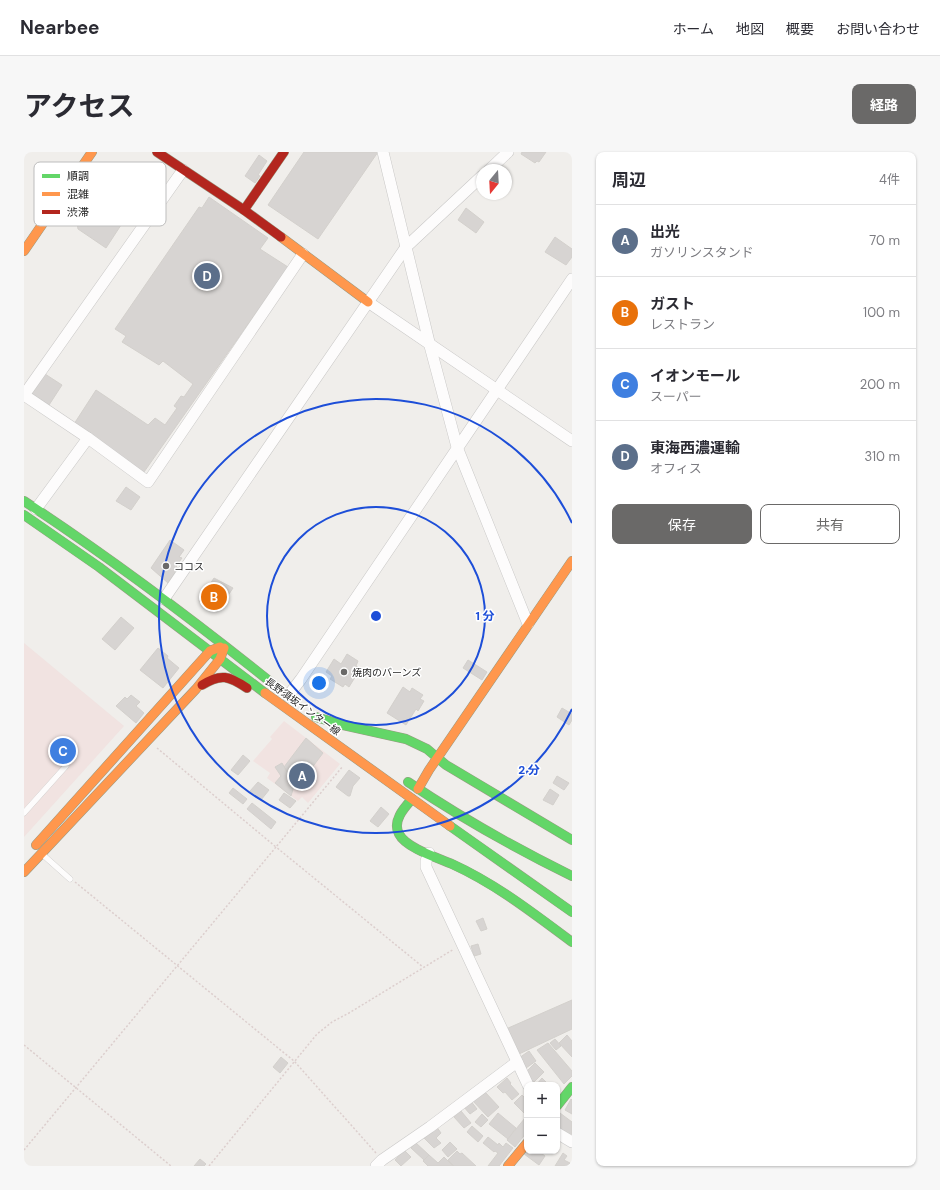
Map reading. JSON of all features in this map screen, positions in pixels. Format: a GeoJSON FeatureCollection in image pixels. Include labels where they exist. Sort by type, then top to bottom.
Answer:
{"type":"FeatureCollection","features":[{"type":"Feature","properties":{"kind":"street"},"geometry":{"type":"LineString","coordinates":[[85,162],[92,152]]}},
{"type":"Feature","properties":{"kind":"street"},"geometry":{"type":"LineString","coordinates":[[157,152],[244,210],[430,346],[497,389],[572,441]]}},
{"type":"Feature","properties":{"kind":"street"},"geometry":{"type":"LineString","coordinates":[[244,210],[284,152]]}},
{"type":"Feature","properties":{"kind":"street"},"geometry":{"type":"LineString","coordinates":[[383,152],[430,346],[457,447],[528,624]]}},
{"type":"Feature","properties":{"kind":"street"},"geometry":{"type":"LineString","coordinates":[[495,164],[508,152]]}},
{"type":"Feature","properties":{"kind":"street"},"geometry":{"type":"LineString","coordinates":[[166,194],[183,170]]}},
{"type":"Feature","properties":{"kind":"street"},"geometry":{"type":"LineString","coordinates":[[164,599],[406,247],[476,182]]}},
{"type":"Feature","properties":{"kind":"street"},"geometry":{"type":"LineString","coordinates":[[24,251],[41,226]]}},
{"type":"Feature","properties":{"kind":"street"},"geometry":{"type":"LineString","coordinates":[[143,226],[24,395],[88,438],[148,482],[303,254]]}},
{"type":"Feature","properties":{"kind":"street"},"geometry":{"type":"LineString","coordinates":[[291,698],[301,679],[572,279]]}},
{"type":"Feature","properties":{"kind":"street"},"geometry":{"type":"LineString","coordinates":[[36,509],[88,438]]}},
{"type":"Feature","properties":{"kind":"street","name":"長野須坂インター線"},"geometry":{"type":"LineString","coordinates":[[24,501],[108,558],[164,599],[291,698]]}},
{"type":"Feature","properties":{"kind":"street","name":"長野須坂インター線"},"geometry":{"type":"LineString","coordinates":[[25,519],[124,586],[220,659],[412,799],[572,912]]}},
{"type":"Feature","properties":{"kind":"street"},"geometry":{"type":"LineString","coordinates":[[418,789],[429,770],[572,561]]}},
{"type":"Feature","properties":{"kind":"street"},"geometry":{"type":"LineString","coordinates":[[28,853],[210,651],[225,646]]}},
{"type":"Feature","properties":{"kind":"street"},"geometry":{"type":"LineString","coordinates":[[24,872],[149,741],[196,689],[220,659],[225,646]]}},
{"type":"Feature","properties":{"kind":"street"},"geometry":{"type":"LineString","coordinates":[[196,689],[212,678],[219,676],[236,680],[281,713],[318,730]]}},
{"type":"Feature","properties":{"kind":"street","name":"長野須坂インター線"},"geometry":{"type":"LineString","coordinates":[[338,733],[313,715],[348,726],[403,737],[439,757]]}},
{"type":"Feature","properties":{"kind":"street"},"geometry":{"type":"LineString","coordinates":[[439,757],[446,765],[572,840]]}},
{"type":"Feature","properties":{"kind":"street"},"geometry":{"type":"LineString","coordinates":[[400,777],[472,823],[572,876]]}},
{"type":"Feature","properties":{"kind":"street"},"geometry":{"type":"LineString","coordinates":[[412,799],[399,816],[398,822],[400,834],[409,843],[485,880],[524,906],[572,942]]}},
{"type":"Feature","properties":{"kind":"street"},"geometry":{"type":"LineString","coordinates":[[429,853],[426,860],[426,867],[527,1082]]}},
{"type":"Feature","properties":{"kind":"street"},"geometry":{"type":"LineString","coordinates":[[382,1164],[517,1062]]}},
{"type":"Feature","properties":{"kind":"street"},"geometry":{"type":"LineString","coordinates":[[560,1102],[572,1087]]}},
{"type":"Feature","properties":{"kind":"street"},"geometry":{"type":"LineString","coordinates":[[560,1135],[572,1142]]}},
{"type":"Feature","properties":{"kind":"street"},"geometry":{"type":"LineString","coordinates":[[508,1166],[524,1147]]}},
{"type":"Feature","properties":{"kind":"lane"},"geometry":{"type":"LineString","coordinates":[[24,812],[66,766]]}},
{"type":"Feature","properties":{"kind":"lane"},"geometry":{"type":"LineString","coordinates":[[41,854],[70,879]]}},
{"type":"Feature","properties":{"kind":"path"},"geometry":{"type":"LineString","coordinates":[[149,741],[179,768],[423,967]]}},
{"type":"Feature","properties":{"kind":"path"},"geometry":{"type":"LineString","coordinates":[[24,1150],[352,755]]}},
{"type":"Feature","properties":{"kind":"path"},"geometry":{"type":"LineString","coordinates":[[70,879],[294,1061],[382,1164]]}},
{"type":"Feature","properties":{"kind":"path"},"geometry":{"type":"LineString","coordinates":[[209,1166],[317,1034],[332,1022],[462,944]]}},
{"type":"Feature","properties":{"kind":"path"},"geometry":{"type":"LineString","coordinates":[[24,1045],[171,1166]]}},
{"type":"Feature","properties":{"kind":"shaded area"},"geometry":{"type":"Polygon","coordinates":[[[24,643],[124,726],[24,837],[24,643]]]}},
{"type":"Feature","properties":{"kind":"shaded area"},"geometry":{"type":"Polygon","coordinates":[[[284,721],[340,764],[308,803],[302,797],[298,801],[267,778],[270,773],[253,761],[272,739],[270,737],[284,721]]]}},
{"type":"Feature","properties":{"kind":"building"},"geometry":{"type":"Polygon","coordinates":[[[304,152],[378,152],[318,239],[268,205],[304,152]]]}},
{"type":"Feature","properties":{"kind":"building"},"geometry":{"type":"Polygon","coordinates":[[[522,152],[546,152],[539,162],[537,161],[535,163],[521,154],[522,152]]]}},
{"type":"Feature","properties":{"kind":"building"},"geometry":{"type":"Polygon","coordinates":[[[259,155],[267,161],[255,183],[245,176],[259,155]]]}},
{"type":"Feature","properties":{"kind":"building"},"geometry":{"type":"Polygon","coordinates":[[[209,197],[268,238],[260,249],[288,267],[144,472],[74,424],[96,390],[148,425],[155,418],[165,425],[177,408],[174,406],[181,396],[184,397],[193,384],[163,361],[159,365],[122,342],[126,336],[115,329],[199,207],[202,208],[209,197]]]}},
{"type":"Feature","properties":{"kind":"building"},"geometry":{"type":"Polygon","coordinates":[[[466,208],[484,222],[476,233],[458,220],[466,208]]]}},
{"type":"Feature","properties":{"kind":"building"},"geometry":{"type":"Polygon","coordinates":[[[77,226],[120,226],[106,248],[78,229],[77,226]]]}},
{"type":"Feature","properties":{"kind":"building"},"geometry":{"type":"Polygon","coordinates":[[[555,237],[572,249],[572,257],[566,265],[545,252],[555,237]]]}},
{"type":"Feature","properties":{"kind":"building"},"geometry":{"type":"Polygon","coordinates":[[[45,374],[62,385],[49,405],[32,394],[45,374]]]}},
{"type":"Feature","properties":{"kind":"building"},"geometry":{"type":"Polygon","coordinates":[[[126,487],[140,497],[131,510],[116,501],[126,487]]]}},
{"type":"Feature","properties":{"kind":"building"},"geometry":{"type":"Polygon","coordinates":[[[170,540],[184,550],[179,557],[182,558],[176,566],[178,568],[168,583],[151,568],[170,540]]]}},
{"type":"Feature","properties":{"kind":"building"},"geometry":{"type":"Polygon","coordinates":[[[214,578],[233,588],[217,612],[199,601],[214,578]]]}},
{"type":"Feature","properties":{"kind":"building"},"geometry":{"type":"Polygon","coordinates":[[[121,617],[134,628],[115,650],[102,639],[121,617]]]}},
{"type":"Feature","properties":{"kind":"building"},"geometry":{"type":"Polygon","coordinates":[[[158,648],[179,668],[163,688],[140,670],[158,648]]]}},
{"type":"Feature","properties":{"kind":"building"},"geometry":{"type":"Polygon","coordinates":[[[347,654],[358,661],[356,666],[360,669],[349,687],[345,684],[343,687],[330,679],[332,676],[326,672],[334,659],[341,664],[347,654]]]}},
{"type":"Feature","properties":{"kind":"building"},"geometry":{"type":"Polygon","coordinates":[[[468,660],[487,672],[482,680],[463,668],[468,660]]]}},
{"type":"Feature","properties":{"kind":"building"},"geometry":{"type":"Polygon","coordinates":[[[403,687],[410,692],[412,688],[423,695],[420,699],[424,701],[418,711],[416,709],[406,725],[387,713],[403,687]]]}},
{"type":"Feature","properties":{"kind":"building"},"geometry":{"type":"Polygon","coordinates":[[[131,695],[140,702],[136,706],[144,713],[136,723],[116,706],[125,697],[127,699],[131,695]]]}},
{"type":"Feature","properties":{"kind":"building"},"geometry":{"type":"Polygon","coordinates":[[[562,708],[572,714],[572,720],[569,725],[557,717],[562,708]]]}},
{"type":"Feature","properties":{"kind":"building"},"geometry":{"type":"Polygon","coordinates":[[[306,738],[323,753],[302,781],[296,780],[284,767],[306,738]]]}},
{"type":"Feature","properties":{"kind":"building"},"geometry":{"type":"Polygon","coordinates":[[[243,755],[250,761],[238,775],[231,770],[243,755]]]}},
{"type":"Feature","properties":{"kind":"building"},"geometry":{"type":"Polygon","coordinates":[[[282,763],[287,772],[296,780],[307,782],[305,790],[294,786],[291,796],[275,783],[281,776],[275,767],[282,763]]]}},
{"type":"Feature","properties":{"kind":"building"},"geometry":{"type":"Polygon","coordinates":[[[349,770],[360,778],[353,786],[350,796],[348,796],[336,787],[349,770]]]}},
{"type":"Feature","properties":{"kind":"building"},"geometry":{"type":"Polygon","coordinates":[[[557,776],[569,783],[564,790],[553,783],[557,776]]]}},
{"type":"Feature","properties":{"kind":"building"},"geometry":{"type":"Polygon","coordinates":[[[258,782],[269,790],[261,800],[250,791],[258,782]]]}},
{"type":"Feature","properties":{"kind":"building"},"geometry":{"type":"Polygon","coordinates":[[[233,788],[247,799],[243,804],[229,793],[233,788]]]}},
{"type":"Feature","properties":{"kind":"building"},"geometry":{"type":"Polygon","coordinates":[[[550,789],[559,795],[553,805],[543,800],[550,789]]]}},
{"type":"Feature","properties":{"kind":"building"},"geometry":{"type":"Polygon","coordinates":[[[284,793],[296,801],[290,808],[279,800],[284,793]]]}},
{"type":"Feature","properties":{"kind":"building"},"geometry":{"type":"Polygon","coordinates":[[[252,803],[276,822],[271,829],[247,809],[252,803]]]}},
{"type":"Feature","properties":{"kind":"building"},"geometry":{"type":"Polygon","coordinates":[[[381,807],[389,814],[378,827],[370,821],[381,807]]]}},
{"type":"Feature","properties":{"kind":"building"},"geometry":{"type":"Polygon","coordinates":[[[483,918],[487,929],[481,931],[476,921],[483,918]]]}},
{"type":"Feature","properties":{"kind":"building"},"geometry":{"type":"Polygon","coordinates":[[[478,944],[481,954],[474,956],[471,946],[478,944]]]}},
{"type":"Feature","properties":{"kind":"building"},"geometry":{"type":"Polygon","coordinates":[[[572,1000],[572,1029],[519,1054],[506,1029],[572,1000]]]}},
{"type":"Feature","properties":{"kind":"building"},"geometry":{"type":"Polygon","coordinates":[[[567,1035],[572,1041],[572,1057],[559,1043],[567,1035]]]}},
{"type":"Feature","properties":{"kind":"building"},"geometry":{"type":"Polygon","coordinates":[[[555,1039],[561,1046],[556,1050],[550,1043],[555,1039]]]}},
{"type":"Feature","properties":{"kind":"building"},"geometry":{"type":"Polygon","coordinates":[[[548,1043],[572,1071],[572,1076],[564,1084],[537,1050],[548,1043]]]}},
{"type":"Feature","properties":{"kind":"building"},"geometry":{"type":"Polygon","coordinates":[[[529,1051],[536,1061],[526,1068],[519,1058],[529,1051]]]}},
{"type":"Feature","properties":{"kind":"building"},"geometry":{"type":"Polygon","coordinates":[[[281,1057],[288,1063],[280,1073],[273,1067],[281,1057]]]}},
{"type":"Feature","properties":{"kind":"building"},"geometry":{"type":"Polygon","coordinates":[[[535,1063],[544,1072],[534,1082],[525,1073],[535,1063]]]}},
{"type":"Feature","properties":{"kind":"building"},"geometry":{"type":"Polygon","coordinates":[[[507,1078],[519,1094],[512,1100],[505,1092],[503,1093],[497,1087],[507,1078]]]}},
{"type":"Feature","properties":{"kind":"building"},"geometry":{"type":"Polygon","coordinates":[[[542,1078],[546,1082],[539,1082],[542,1078]]]}},
{"type":"Feature","properties":{"kind":"building"},"geometry":{"type":"Polygon","coordinates":[[[480,1092],[483,1095],[485,1092],[499,1107],[488,1117],[472,1100],[480,1092]]]}},
{"type":"Feature","properties":{"kind":"building"},"geometry":{"type":"Polygon","coordinates":[[[522,1095],[524,1097],[524,1113],[514,1103],[522,1095]]]}},
{"type":"Feature","properties":{"kind":"building"},"geometry":{"type":"Polygon","coordinates":[[[571,1099],[572,1100],[572,1114],[565,1110],[571,1099]]]}},
{"type":"Feature","properties":{"kind":"building"},"geometry":{"type":"Polygon","coordinates":[[[470,1100],[477,1109],[470,1114],[463,1106],[470,1100]]]}},
{"type":"Feature","properties":{"kind":"building"},"geometry":{"type":"Polygon","coordinates":[[[461,1111],[471,1123],[464,1128],[454,1117],[461,1111]]]}},
{"type":"Feature","properties":{"kind":"building"},"geometry":{"type":"Polygon","coordinates":[[[498,1113],[516,1128],[508,1139],[489,1124],[498,1113]]]}},
{"type":"Feature","properties":{"kind":"building"},"geometry":{"type":"Polygon","coordinates":[[[560,1113],[572,1122],[572,1133],[569,1138],[560,1132],[560,1113]]]}},
{"type":"Feature","properties":{"kind":"building"},"geometry":{"type":"Polygon","coordinates":[[[482,1114],[488,1120],[481,1127],[475,1122],[482,1114]]]}},
{"type":"Feature","properties":{"kind":"building"},"geometry":{"type":"Polygon","coordinates":[[[524,1119],[524,1136],[515,1147],[507,1140],[524,1119]]]}},
{"type":"Feature","properties":{"kind":"building"},"geometry":{"type":"Polygon","coordinates":[[[436,1126],[441,1133],[436,1138],[441,1143],[434,1148],[423,1137],[436,1126]]]}},
{"type":"Feature","properties":{"kind":"building"},"geometry":{"type":"Polygon","coordinates":[[[472,1126],[483,1136],[478,1142],[467,1132],[472,1126]]]}},
{"type":"Feature","properties":{"kind":"building"},"geometry":{"type":"Polygon","coordinates":[[[488,1137],[498,1145],[499,1143],[503,1147],[506,1143],[513,1148],[499,1166],[488,1166],[498,1153],[495,1151],[494,1152],[483,1143],[488,1137]]]}},
{"type":"Feature","properties":{"kind":"building"},"geometry":{"type":"Polygon","coordinates":[[[450,1142],[457,1149],[448,1157],[442,1150],[450,1142]]]}},
{"type":"Feature","properties":{"kind":"building"},"geometry":{"type":"Polygon","coordinates":[[[416,1143],[429,1155],[424,1160],[411,1148],[416,1143]]]}},
{"type":"Feature","properties":{"kind":"building"},"geometry":{"type":"Polygon","coordinates":[[[404,1150],[411,1157],[401,1166],[395,1160],[404,1150]]]}},
{"type":"Feature","properties":{"kind":"building"},"geometry":{"type":"Polygon","coordinates":[[[457,1151],[460,1154],[462,1153],[476,1166],[454,1166],[448,1160],[457,1151]]]}},
{"type":"Feature","properties":{"kind":"building"},"geometry":{"type":"Polygon","coordinates":[[[563,1153],[567,1156],[564,1160],[570,1163],[568,1166],[555,1166],[563,1153]]]}},
{"type":"Feature","properties":{"kind":"building"},"geometry":{"type":"Polygon","coordinates":[[[524,1154],[542,1154],[545,1156],[539,1165],[524,1154]]]}},
{"type":"Feature","properties":{"kind":"building"},"geometry":{"type":"Polygon","coordinates":[[[429,1155],[438,1163],[444,1157],[453,1166],[428,1166],[423,1161],[429,1155]]]}},
{"type":"Feature","properties":{"kind":"building"},"geometry":{"type":"Polygon","coordinates":[[[200,1159],[206,1164],[204,1166],[194,1166],[200,1159]]]}},
{"type":"Feature","properties":{"kind":"traffic: fast"},"geometry":{"type":"LineString","coordinates":[[24,501],[89,545],[153,592],[278,688]]}},
{"type":"Feature","properties":{"kind":"traffic: fast"},"geometry":{"type":"LineString","coordinates":[[24,515],[99,567],[265,693]]}},
{"type":"Feature","properties":{"kind":"traffic: fast"},"geometry":{"type":"LineString","coordinates":[[316,717],[343,725],[406,739],[427,749],[446,765],[572,840]]}},
{"type":"Feature","properties":{"kind":"traffic: fast"},"geometry":{"type":"LineString","coordinates":[[408,782],[488,832],[572,876]]}},
{"type":"Feature","properties":{"kind":"traffic: fast"},"geometry":{"type":"LineString","coordinates":[[412,799],[400,815],[397,824],[399,834],[408,844],[431,856],[452,864],[484,881],[543,920],[572,942]]}},
{"type":"Feature","properties":{"kind":"traffic: fast"},"geometry":{"type":"LineString","coordinates":[[450,826],[572,912]]}},
{"type":"Feature","properties":{"kind":"traffic: fast"},"geometry":{"type":"LineString","coordinates":[[560,1102],[572,1087]]}},
{"type":"Feature","properties":{"kind":"traffic: slow"},"geometry":{"type":"LineString","coordinates":[[85,162],[92,152]]}},
{"type":"Feature","properties":{"kind":"traffic: slow"},"geometry":{"type":"LineString","coordinates":[[24,251],[41,226]]}},
{"type":"Feature","properties":{"kind":"traffic: slow"},"geometry":{"type":"LineString","coordinates":[[281,237],[368,302]]}},
{"type":"Feature","properties":{"kind":"traffic: slow"},"geometry":{"type":"LineString","coordinates":[[418,789],[429,770],[572,561]]}},
{"type":"Feature","properties":{"kind":"traffic: slow"},"geometry":{"type":"LineString","coordinates":[[36,845],[210,651],[220,647]]}},
{"type":"Feature","properties":{"kind":"traffic: slow"},"geometry":{"type":"LineString","coordinates":[[24,872],[196,689],[220,659],[224,648]]}},
{"type":"Feature","properties":{"kind":"traffic: slow"},"geometry":{"type":"LineString","coordinates":[[265,693],[450,826]]}},
{"type":"Feature","properties":{"kind":"traffic: slow"},"geometry":{"type":"LineString","coordinates":[[508,1166],[524,1147]]}},
{"type":"Feature","properties":{"kind":"traffic: jam"},"geometry":{"type":"LineString","coordinates":[[157,152],[244,210],[281,237]]}},
{"type":"Feature","properties":{"kind":"traffic: jam"},"geometry":{"type":"LineString","coordinates":[[244,210],[284,152]]}},
{"type":"Feature","properties":{"kind":"traffic: jam"},"geometry":{"type":"LineString","coordinates":[[202,685],[215,679],[225,678],[235,681],[247,688]]}},
{"type":"Feature","properties":{"kind":"place","name":"東海西濃運輸"},"geometry":{"type":"Point","coordinates":[207,276]}},
{"type":"Feature","properties":{"kind":"place","name":"ココス"},"geometry":{"type":"Point","coordinates":[166,566]}},
{"type":"Feature","properties":{"kind":"place","name":"ガスト"},"geometry":{"type":"Point","coordinates":[214,597]}},
{"type":"Feature","properties":{"kind":"place","name":"焼肉のバーンズ"},"geometry":{"type":"Point","coordinates":[344,672]}},
{"type":"Feature","properties":{"kind":"place","name":"イオンモール"},"geometry":{"type":"Point","coordinates":[63,751]}},
{"type":"Feature","properties":{"kind":"place","name":"出光"},"geometry":{"type":"Point","coordinates":[302,776]}}]}
